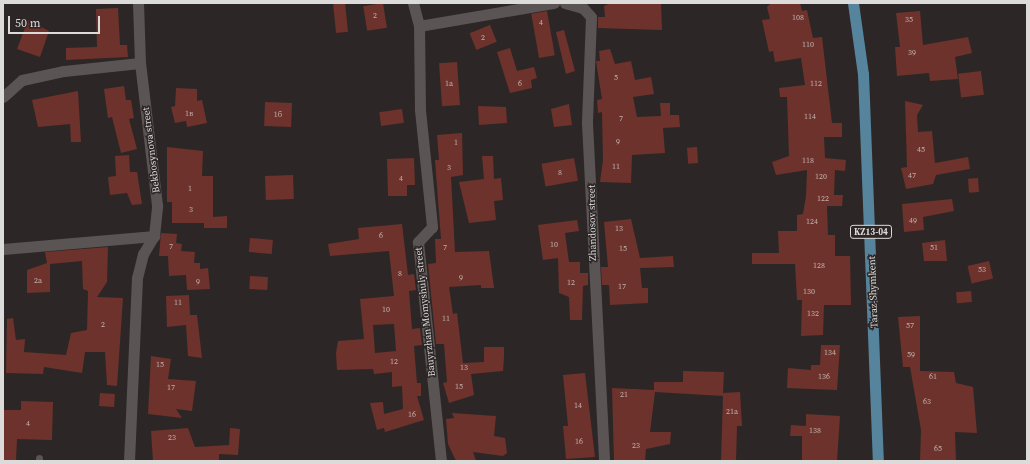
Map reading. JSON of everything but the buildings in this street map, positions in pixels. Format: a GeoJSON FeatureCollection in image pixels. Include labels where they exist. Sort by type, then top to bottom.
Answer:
{"type":"FeatureCollection","features":[{"type":"Feature","properties":{"kind":"main road","name":"Taraz-Shymkent"},"geometry":{"type":"LineString","coordinates":[[853,3],[863,74],[878,461]]}},
{"type":"Feature","properties":{"kind":"street","name":"Bekbosynova street"},"geometry":{"type":"LineString","coordinates":[[129,461],[137,278],[143,254],[154,236],[157,205],[155,170],[140,63],[138,3]]}},
{"type":"Feature","properties":{"kind":"street","name":"Bauyrzhan Momyshuly street"},"geometry":{"type":"LineString","coordinates":[[414,3],[419,26],[420,110],[432,227],[418,242],[441,461]]}},
{"type":"Feature","properties":{"kind":"street"},"geometry":{"type":"LineString","coordinates":[[419,26],[554,3]]}},
{"type":"Feature","properties":{"kind":"street","name":"Zhandosov street"},"geometry":{"type":"LineString","coordinates":[[565,3],[583,8],[591,17],[587,123],[604,461]]}},
{"type":"Feature","properties":{"kind":"street"},"geometry":{"type":"LineString","coordinates":[[3,97],[22,80],[64,71],[140,63]]}},
{"type":"Feature","properties":{"kind":"street"},"geometry":{"type":"LineString","coordinates":[[3,249],[154,236]]}}]}
